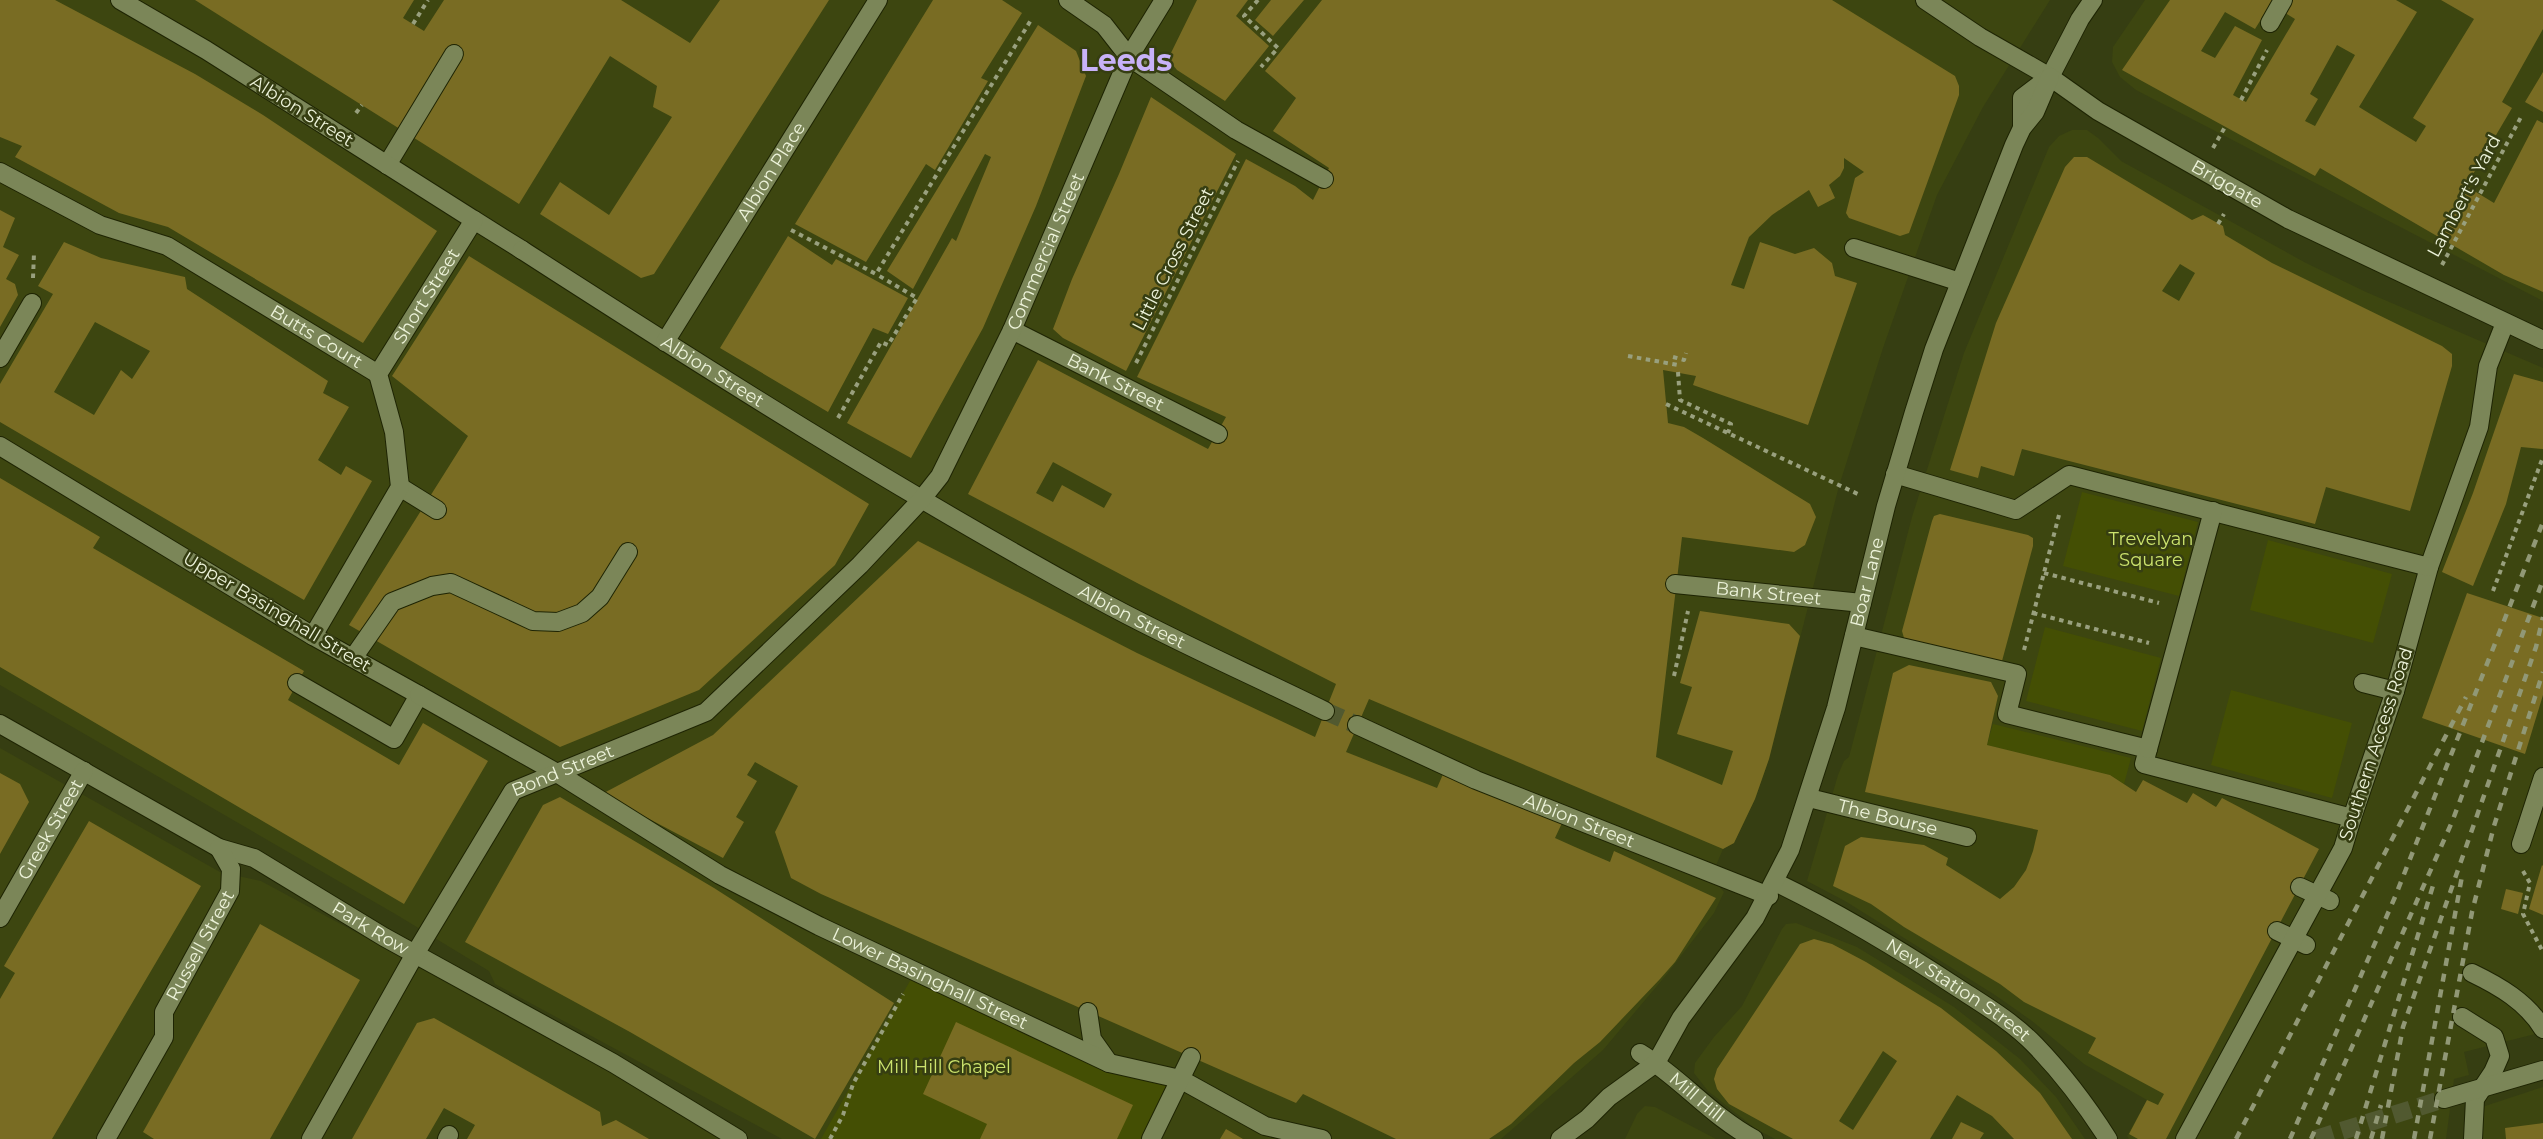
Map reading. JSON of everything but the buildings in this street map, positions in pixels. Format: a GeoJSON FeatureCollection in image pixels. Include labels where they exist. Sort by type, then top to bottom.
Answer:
{"type":"FeatureCollection","features":[{"type":"Feature","properties":{"kind":"street","name":"Albion Street"},"geometry":{"type":"LineString","coordinates":[[120,0],[206,50],[665,342],[921,500],[1102,602],[1325,711]]}},
{"type":"Feature","properties":{"kind":"street","name":"Albion Place"},"geometry":{"type":"LineString","coordinates":[[665,342],[878,0]]}},
{"type":"Feature","properties":{"kind":"street"},"geometry":{"type":"LineString","coordinates":[[1068,0],[1104,25],[1130,57],[1236,130],[1324,179]]}},
{"type":"Feature","properties":{"kind":"street","name":"Commercial Street"},"geometry":{"type":"LineString","coordinates":[[921,500],[940,476],[1012,330],[1130,57],[1164,0]]}},
{"type":"Feature","properties":{"kind":"street","name":"Briggate"},"geometry":{"type":"LineString","coordinates":[[1925,0],[1980,37],[2050,77],[2098,111],[2288,219],[2543,340]]}},
{"type":"Feature","properties":{"kind":"street","name":"Boar Lane"},"geometry":{"type":"LineString","coordinates":[[1560,1139],[1587,1119],[1609,1097],[1656,1063],[1681,1018],[1751,925],[1772,889],[1790,850],[1809,798],[1836,708],[1886,506],[1934,349],[2022,128],[2035,112],[2080,19],[2093,0]]}},
{"type":"Feature","properties":{"kind":"street"},"geometry":{"type":"LineString","coordinates":[[2270,23],[2283,0]]}},
{"type":"Feature","properties":{"kind":"street"},"geometry":{"type":"LineString","coordinates":[[387,165],[454,54]]}},
{"type":"Feature","properties":{"kind":"street","name":"Butts Court"},"geometry":{"type":"LineString","coordinates":[[0,172],[100,225],[167,246],[378,374],[394,432],[400,488]]}},
{"type":"Feature","properties":{"kind":"street","name":"Short Street"},"geometry":{"type":"LineString","coordinates":[[378,374],[474,220]]}},
{"type":"Feature","properties":{"kind":"street"},"geometry":{"type":"LineString","coordinates":[[1854,248],[1960,282]]}},
{"type":"Feature","properties":{"kind":"street"},"geometry":{"type":"LineString","coordinates":[[0,358],[32,303]]}},
{"type":"Feature","properties":{"kind":"street","name":"Southern Access Road"},"geometry":{"type":"LineString","coordinates":[[2185,1139],[2324,898],[2395,692],[2429,567],[2478,427],[2488,366],[2505,323]]}},
{"type":"Feature","properties":{"kind":"street","name":"Bank Street"},"geometry":{"type":"LineString","coordinates":[[1012,330],[1218,434]]}},
{"type":"Feature","properties":{"kind":"street","name":"Upper Basinghall Street"},"geometry":{"type":"LineString","coordinates":[[0,446],[313,636],[557,773]]}},
{"type":"Feature","properties":{"kind":"street"},"geometry":{"type":"LineString","coordinates":[[1895,474],[2016,510],[2069,475],[2429,567]]}},
{"type":"Feature","properties":{"kind":"street"},"geometry":{"type":"LineString","coordinates":[[313,636],[400,488],[437,510]]}},
{"type":"Feature","properties":{"kind":"street","name":"Bond Street"},"geometry":{"type":"LineString","coordinates":[[311,1139],[415,954],[513,791],[705,711],[860,565],[921,500]]}},
{"type":"Feature","properties":{"kind":"street"},"geometry":{"type":"LineString","coordinates":[[2213,511],[2185,630],[2144,764],[2352,818]]}},
{"type":"Feature","properties":{"kind":"street"},"geometry":{"type":"LineString","coordinates":[[353,658],[392,602],[432,585],[451,583],[533,621],[558,622],[582,613],[600,597],[628,552]]}},
{"type":"Feature","properties":{"kind":"street","name":"Bank Street"},"geometry":{"type":"LineString","coordinates":[[1684,585],[1862,603]]}},
{"type":"Feature","properties":{"kind":"street"},"geometry":{"type":"LineString","coordinates":[[1854,636],[2018,674],[2007,714],[2148,749]]}},
{"type":"Feature","properties":{"kind":"street"},"geometry":{"type":"LineString","coordinates":[[2363,682],[2395,692]]}},
{"type":"Feature","properties":{"kind":"street"},"geometry":{"type":"LineString","coordinates":[[297,683],[394,739],[418,695]]}},
{"type":"Feature","properties":{"kind":"street","name":"Park Row"},"geometry":{"type":"LineString","coordinates":[[0,723],[219,848],[254,858],[415,954],[613,1064],[738,1139]]}},
{"type":"Feature","properties":{"kind":"street","name":"Albion Street"},"geometry":{"type":"LineString","coordinates":[[1357,725],[1476,780],[1772,889]]}},
{"type":"Feature","properties":{"kind":"street","name":"Greek Street"},"geometry":{"type":"LineString","coordinates":[[0,918],[84,771]]}},
{"type":"Feature","properties":{"kind":"street","name":"Lower Basinghall Street"},"geometry":{"type":"LineString","coordinates":[[557,773],[720,875],[915,972],[1109,1063],[1180,1079],[1265,1126],[1322,1139]]}},
{"type":"Feature","properties":{"kind":"street"},"geometry":{"type":"LineString","coordinates":[[2522,844],[2543,777]]}},
{"type":"Feature","properties":{"kind":"street","name":"The Bourse"},"geometry":{"type":"LineString","coordinates":[[1809,798],[1967,837]]}},
{"type":"Feature","properties":{"kind":"street","name":"Russell Street"},"geometry":{"type":"LineString","coordinates":[[106,1139],[164,1037],[164,1012],[230,891],[231,869],[219,848]]}},
{"type":"Feature","properties":{"kind":"street"},"geometry":{"type":"LineString","coordinates":[[2300,887],[2324,898]]}},
{"type":"Feature","properties":{"kind":"street","name":"New Station Street"},"geometry":{"type":"LineString","coordinates":[[1772,889],[1811,900],[1911,957],[1995,1013],[2034,1044],[2090,1111],[2108,1139]]}},
{"type":"Feature","properties":{"kind":"street"},"geometry":{"type":"LineString","coordinates":[[2277,931],[2300,942]]}},
{"type":"Feature","properties":{"kind":"street"},"geometry":{"type":"LineString","coordinates":[[2472,973],[2500,986],[2535,1016],[2543,1029]]}},
{"type":"Feature","properties":{"kind":"street"},"geometry":{"type":"LineString","coordinates":[[1088,1012],[1092,1039],[1109,1063]]}},
{"type":"Feature","properties":{"kind":"street"},"geometry":{"type":"LineString","coordinates":[[2462,1017],[2494,1037],[2500,1056],[2493,1072],[2475,1099],[2473,1139]]}},
{"type":"Feature","properties":{"kind":"street","name":"Boar Lane"},"geometry":{"type":"LineString","coordinates":[[1609,1097],[1640,1053],[1681,1018]]}},
{"type":"Feature","properties":{"kind":"street","name":"Mill Hill"},"geometry":{"type":"LineString","coordinates":[[1640,1053],[1656,1063],[1717,1116],[1754,1139]]}},
{"type":"Feature","properties":{"kind":"street"},"geometry":{"type":"LineString","coordinates":[[1151,1139],[1191,1057]]}},
{"type":"Feature","properties":{"kind":"street"},"geometry":{"type":"LineString","coordinates":[[2473,1110],[2468,1102],[2450,1097],[2543,1070]]}},
{"type":"Feature","properties":{"kind":"path"},"geometry":{"type":"LineString","coordinates":[[413,24],[428,0]]}},
{"type":"Feature","properties":{"kind":"path"},"geometry":{"type":"LineString","coordinates":[[1258,0],[1244,16],[1278,48],[1261,67]]}},
{"type":"Feature","properties":{"kind":"path"},"geometry":{"type":"LineString","coordinates":[[876,274],[1031,20]]}},
{"type":"Feature","properties":{"kind":"path"},"geometry":{"type":"LineString","coordinates":[[2241,99],[2274,34],[2270,23]]}},
{"type":"Feature","properties":{"kind":"path","name":"Lambert's Yard"},"geometry":{"type":"LineString","coordinates":[[2429,287],[2521,117]]}},
{"type":"Feature","properties":{"kind":"path","name":"Little Cross Street"},"geometry":{"type":"LineString","coordinates":[[1136,364],[1240,157]]}},
{"type":"Feature","properties":{"kind":"path"},"geometry":{"type":"LineString","coordinates":[[791,230],[917,298],[888,345],[881,342],[825,442]]}},
{"type":"Feature","properties":{"kind":"path"},"geometry":{"type":"LineString","coordinates":[[1673,357],[1684,360],[1686,353]]}},
{"type":"Feature","properties":{"kind":"path"},"geometry":{"type":"LineString","coordinates":[[1628,356],[1678,365]]}},
{"type":"Feature","properties":{"kind":"path"},"geometry":{"type":"LineString","coordinates":[[1678,372],[1680,400],[1731,424],[1728,433]]}},
{"type":"Feature","properties":{"kind":"path"},"geometry":{"type":"LineString","coordinates":[[1666,404],[1886,506]]}},
{"type":"Feature","properties":{"kind":"path"},"geometry":{"type":"LineString","coordinates":[[2493,591],[2543,457]]}},
{"type":"Feature","properties":{"kind":"path"},"geometry":{"type":"LineString","coordinates":[[2018,674],[2069,475]]}},
{"type":"Feature","properties":{"kind":"path"},"geometry":{"type":"LineString","coordinates":[[2044,573],[2165,604]]}},
{"type":"Feature","properties":{"kind":"path"},"geometry":{"type":"LineString","coordinates":[[1674,676],[1684,585]]}},
{"type":"Feature","properties":{"kind":"path"},"geometry":{"type":"LineString","coordinates":[[2033,613],[2154,644]]}},
{"type":"Feature","properties":{"kind":"path"},"geometry":{"type":"LineString","coordinates":[[2520,866],[2530,883],[2523,914],[2543,952]]}},
{"type":"Feature","properties":{"kind":"path"},"geometry":{"type":"LineString","coordinates":[[830,1139],[843,1115],[852,1084],[915,972]]}},
{"type":"Feature","properties":{"kind":"shaded area"},"geometry":{"type":"Polygon","coordinates":[[[0,0],[2050,0],[1983,107],[1937,195],[1883,348],[1839,486],[1769,759],[1755,799],[1734,843],[1723,849],[1711,877],[1724,892],[1714,913],[1667,974],[1603,1050],[1501,1139],[782,1139],[495,984],[489,971],[397,915],[0,685],[0,0]]]}},
{"type":"Feature","properties":{"kind":"shaded area"},"geometry":{"type":"Polygon","coordinates":[[[2145,0],[2543,0],[2543,301],[2136,90],[2120,77],[2112,62],[2113,47],[2145,0]]]}},
{"type":"Feature","properties":{"kind":"shaded area"},"geometry":{"type":"Polygon","coordinates":[[[2072,130],[2087,130],[2121,161],[2306,263],[2366,292],[2543,368],[2543,1032],[2464,1052],[2469,1075],[2454,1079],[2446,1139],[2129,1139],[2127,1136],[2147,1100],[2084,1064],[2032,1021],[1995,995],[1845,901],[1807,881],[1838,775],[1844,761],[1849,757],[1912,517],[1964,353],[2049,147],[2059,136],[2072,130]]]}},
{"type":"Feature","properties":{"kind":"shaded area"},"geometry":{"type":"Polygon","coordinates":[[[0,748],[220,872],[261,881],[739,1139],[0,1139],[0,748]]]}},
{"type":"Feature","properties":{"kind":"shaded area"},"geometry":{"type":"Polygon","coordinates":[[[1796,923],[1857,947],[1954,1007],[2020,1059],[2056,1097],[2085,1139],[1775,1139],[1756,1129],[1708,1091],[1694,1073],[1695,1063],[1714,1037],[1742,1006],[1782,929],[1786,924],[1796,923]]]}},
{"type":"Feature","properties":{"kind":"shaded area"},"geometry":{"type":"Polygon","coordinates":[[[2543,1087],[2543,1139],[2471,1139],[2473,1110],[2543,1087]]]}},
{"type":"Feature","properties":{"kind":"shaded area"},"geometry":{"type":"Polygon","coordinates":[[[1645,1106],[1655,1107],[1716,1139],[1625,1139],[1637,1114],[1645,1106]]]}},
{"type":"Feature","properties":{"kind":"green space","name":"Trevelyan Square"},"geometry":{"type":"Polygon","coordinates":[[[2082,492],[2198,522],[2179,596],[2063,566],[2082,492]]]}},
{"type":"Feature","properties":{"kind":"green space"},"geometry":{"type":"Polygon","coordinates":[[[2268,540],[2392,574],[2373,643],[2250,610],[2268,540]]]}},
{"type":"Feature","properties":{"kind":"green space"},"geometry":{"type":"Polygon","coordinates":[[[2045,627],[2161,658],[2142,731],[2026,701],[2045,627]]]}},
{"type":"Feature","properties":{"kind":"green space"},"geometry":{"type":"Polygon","coordinates":[[[2231,690],[2352,723],[2332,798],[2211,765],[2231,690]]]}},
{"type":"Feature","properties":{"kind":"green space"},"geometry":{"type":"Polygon","coordinates":[[[1993,724],[2131,758],[2124,784],[2110,775],[1987,745],[1993,724]]]}},
{"type":"Feature","properties":{"kind":"green space","name":"Mill Hill Chapel"},"geometry":{"type":"Polygon","coordinates":[[[915,972],[1170,1083],[1142,1139],[821,1139],[915,972]]]}},
{"type":"Feature","properties":{"kind":"tunnel"},"geometry":{"type":"LineString","coordinates":[[1325,711],[1357,725]]}},
{"type":"Feature","properties":{"kind":"tunnel"},"geometry":{"type":"LineString","coordinates":[[2316,1139],[2444,1099]]}},
{"type":"Feature","properties":{"kind":"railway"},"geometry":{"type":"LineString","coordinates":[[2290,1139],[2395,897],[2543,522]]}},
{"type":"Feature","properties":{"kind":"railway"},"geometry":{"type":"LineString","coordinates":[[2311,1139],[2452,822],[2543,580]]}},
{"type":"Feature","properties":{"kind":"railway"},"geometry":{"type":"LineString","coordinates":[[2382,1139],[2403,1027],[2536,647],[2543,617]]}},
{"type":"Feature","properties":{"kind":"railway"},"geometry":{"type":"LineString","coordinates":[[2430,1139],[2472,912],[2494,826],[2543,672]]}},
{"type":"Feature","properties":{"kind":"railway"},"geometry":{"type":"LineString","coordinates":[[2236,1139],[2466,697]]}},
{"type":"Feature","properties":{"kind":"railway"},"geometry":{"type":"LineString","coordinates":[[2414,1139],[2462,876]]}},
{"type":"Feature","properties":{"kind":"railway"},"geometry":{"type":"LineString","coordinates":[[2356,1139],[2435,879]]}},
{"type":"Feature","properties":{"kind":"railway"},"geometry":{"type":"LineString","coordinates":[[2371,1139],[2381,1105]]}},
{"type":"Feature","properties":{"kind":"district","name":"Leeds"},"geometry":{"type":"Point","coordinates":[1126,60]}}]}
